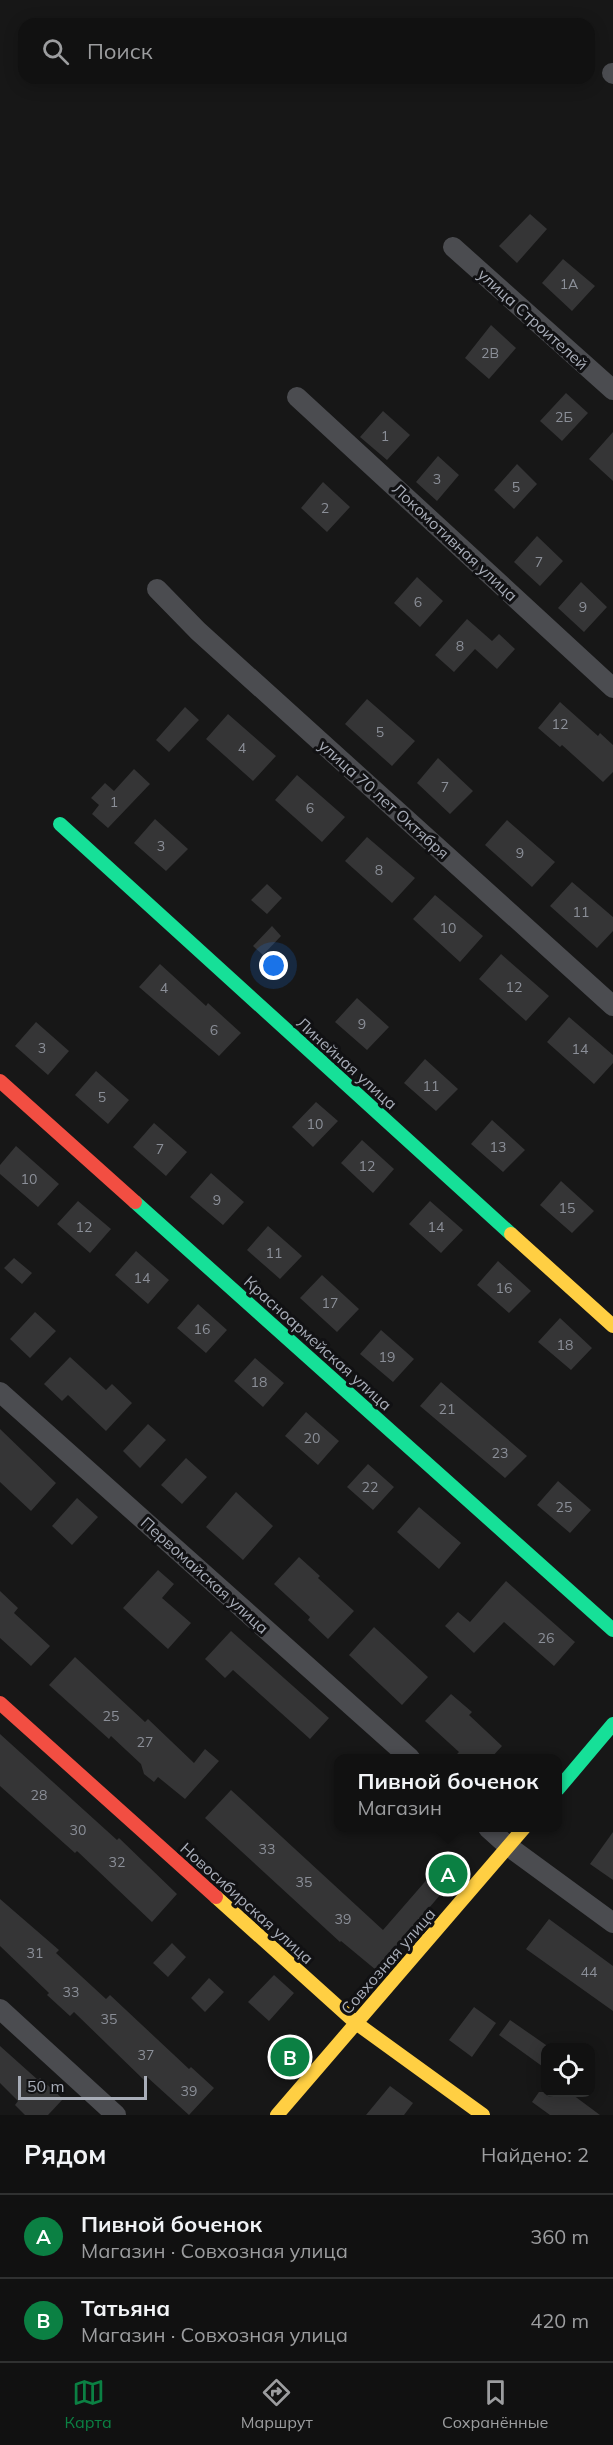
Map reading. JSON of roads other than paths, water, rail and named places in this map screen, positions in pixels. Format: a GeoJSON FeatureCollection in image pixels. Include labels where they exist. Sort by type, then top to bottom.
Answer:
{"type":"FeatureCollection","features":[{"type":"Feature","properties":{"kind":"street","name":"улица Строителей"},"geometry":{"type":"LineString","coordinates":[[453,247],[613,390]]}},
{"type":"Feature","properties":{"kind":"street","name":"Локомотивная улица"},"geometry":{"type":"LineString","coordinates":[[297,397],[613,688]]}},
{"type":"Feature","properties":{"kind":"street","name":"улица 70 лет Октября"},"geometry":{"type":"LineString","coordinates":[[157,589],[198,631],[613,1006]]}},
{"type":"Feature","properties":{"kind":"street","name":"Линейная улица"},"geometry":{"type":"LineString","coordinates":[[60,824],[613,1326]]}},
{"type":"Feature","properties":{"kind":"street","name":"Красноармейская улица"},"geometry":{"type":"LineString","coordinates":[[0,1081],[613,1630]]}},
{"type":"Feature","properties":{"kind":"street","name":"Первомайская улица"},"geometry":{"type":"LineString","coordinates":[[0,1392],[406,1754]]}},
{"type":"Feature","properties":{"kind":"street","name":"Новосибирская улица"},"geometry":{"type":"LineString","coordinates":[[0,1703],[356,2023],[483,2115]]}},
{"type":"Feature","properties":{"kind":"street"},"geometry":{"type":"LineString","coordinates":[[562,1784],[613,1724]]}},
{"type":"Feature","properties":{"kind":"street"},"geometry":{"type":"LineString","coordinates":[[493,1832],[508,1846],[613,1923]]}},
{"type":"Feature","properties":{"kind":"street","name":"Совхозная улица"},"geometry":{"type":"LineString","coordinates":[[277,2115],[520,1832]]}},
{"type":"Feature","properties":{"kind":"street"},"geometry":{"type":"LineString","coordinates":[[0,2009],[116,2115]]}},
{"type":"Feature","properties":{"kind":"place","name":"Пивной боченок"},"geometry":{"type":"Point","coordinates":[448,1874]}},
{"type":"Feature","properties":{"kind":"place","name":"Татьяна"},"geometry":{"type":"Point","coordinates":[290,2057]}}]}
